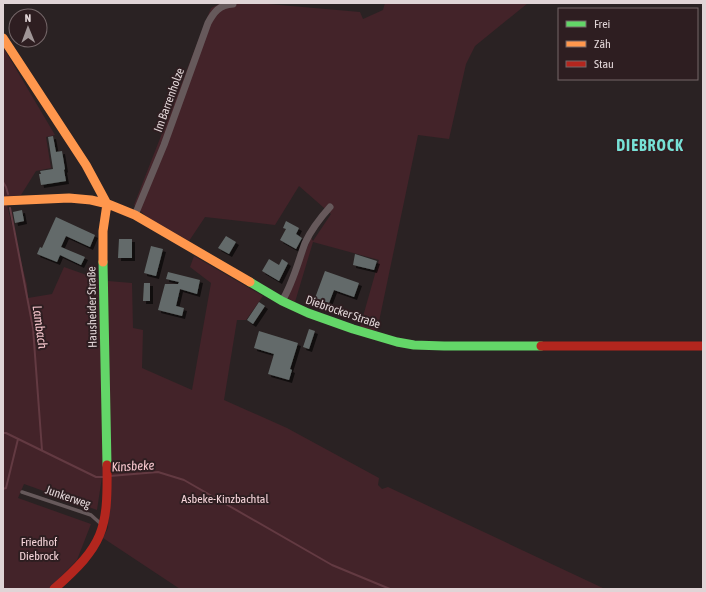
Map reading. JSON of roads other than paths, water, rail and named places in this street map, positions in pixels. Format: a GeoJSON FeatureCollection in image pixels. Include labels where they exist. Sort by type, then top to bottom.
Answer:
{"type":"FeatureCollection","features":[{"type":"Feature","properties":{"kind":"main road"},"geometry":{"type":"LineString","coordinates":[[3,38],[86,165],[107,204]]}},
{"type":"Feature","properties":{"kind":"main road","name":"Diebrocker Straße"},"geometry":{"type":"LineString","coordinates":[[3,201],[80,198],[107,204],[135,214],[282,301],[322,319],[384,339],[412,344],[459,346],[703,346]]}},
{"type":"Feature","properties":{"kind":"main road","name":"Hausheider Straße"},"geometry":{"type":"LineString","coordinates":[[54,589],[70,575],[88,555],[104,526],[107,469],[103,246],[104,216],[107,204]]}},
{"type":"Feature","properties":{"kind":"street","name":"Im Barrenholze"},"geometry":{"type":"LineString","coordinates":[[135,214],[164,145],[208,23],[216,11],[222,6],[233,4]]}},
{"type":"Feature","properties":{"kind":"street"},"geometry":{"type":"LineString","coordinates":[[282,301],[287,292],[306,241],[322,216],[330,207]]}},
{"type":"Feature","properties":{"kind":"lane","name":"Junkerweg"},"geometry":{"type":"LineString","coordinates":[[22,492],[91,515],[104,526]]}},
{"type":"Feature","properties":{"kind":"waterway","name":"Lambach"},"geometry":{"type":"LineString","coordinates":[[3,182],[8,194]]}},
{"type":"Feature","properties":{"kind":"waterway","name":"Lambach"},"geometry":{"type":"LineString","coordinates":[[10,208],[33,328],[42,450]]}},
{"type":"Feature","properties":{"kind":"waterway","name":"Kinsbeke"},"geometry":{"type":"LineString","coordinates":[[3,433],[6,433],[96,477],[104,477]]}},
{"type":"Feature","properties":{"kind":"waterway"},"geometry":{"type":"LineString","coordinates":[[3,489],[6,488],[18,439]]}},
{"type":"Feature","properties":{"kind":"waterway","name":"Kinsbeke"},"geometry":{"type":"LineString","coordinates":[[110,476],[158,472],[184,480],[332,565],[390,589]]}},
{"type":"Feature","properties":{"kind":"district","name":"DIEBROCK"},"geometry":{"type":"Point","coordinates":[650,145]}},
{"type":"Feature","properties":{"kind":"park label","name":"Asbeke-Kinzbachtal"},"geometry":{"type":"Point","coordinates":[225,499]}},
{"type":"Feature","properties":{"kind":"park label","name":"Friedhof Diebrock"},"geometry":{"type":"Point","coordinates":[39,549]}}]}
